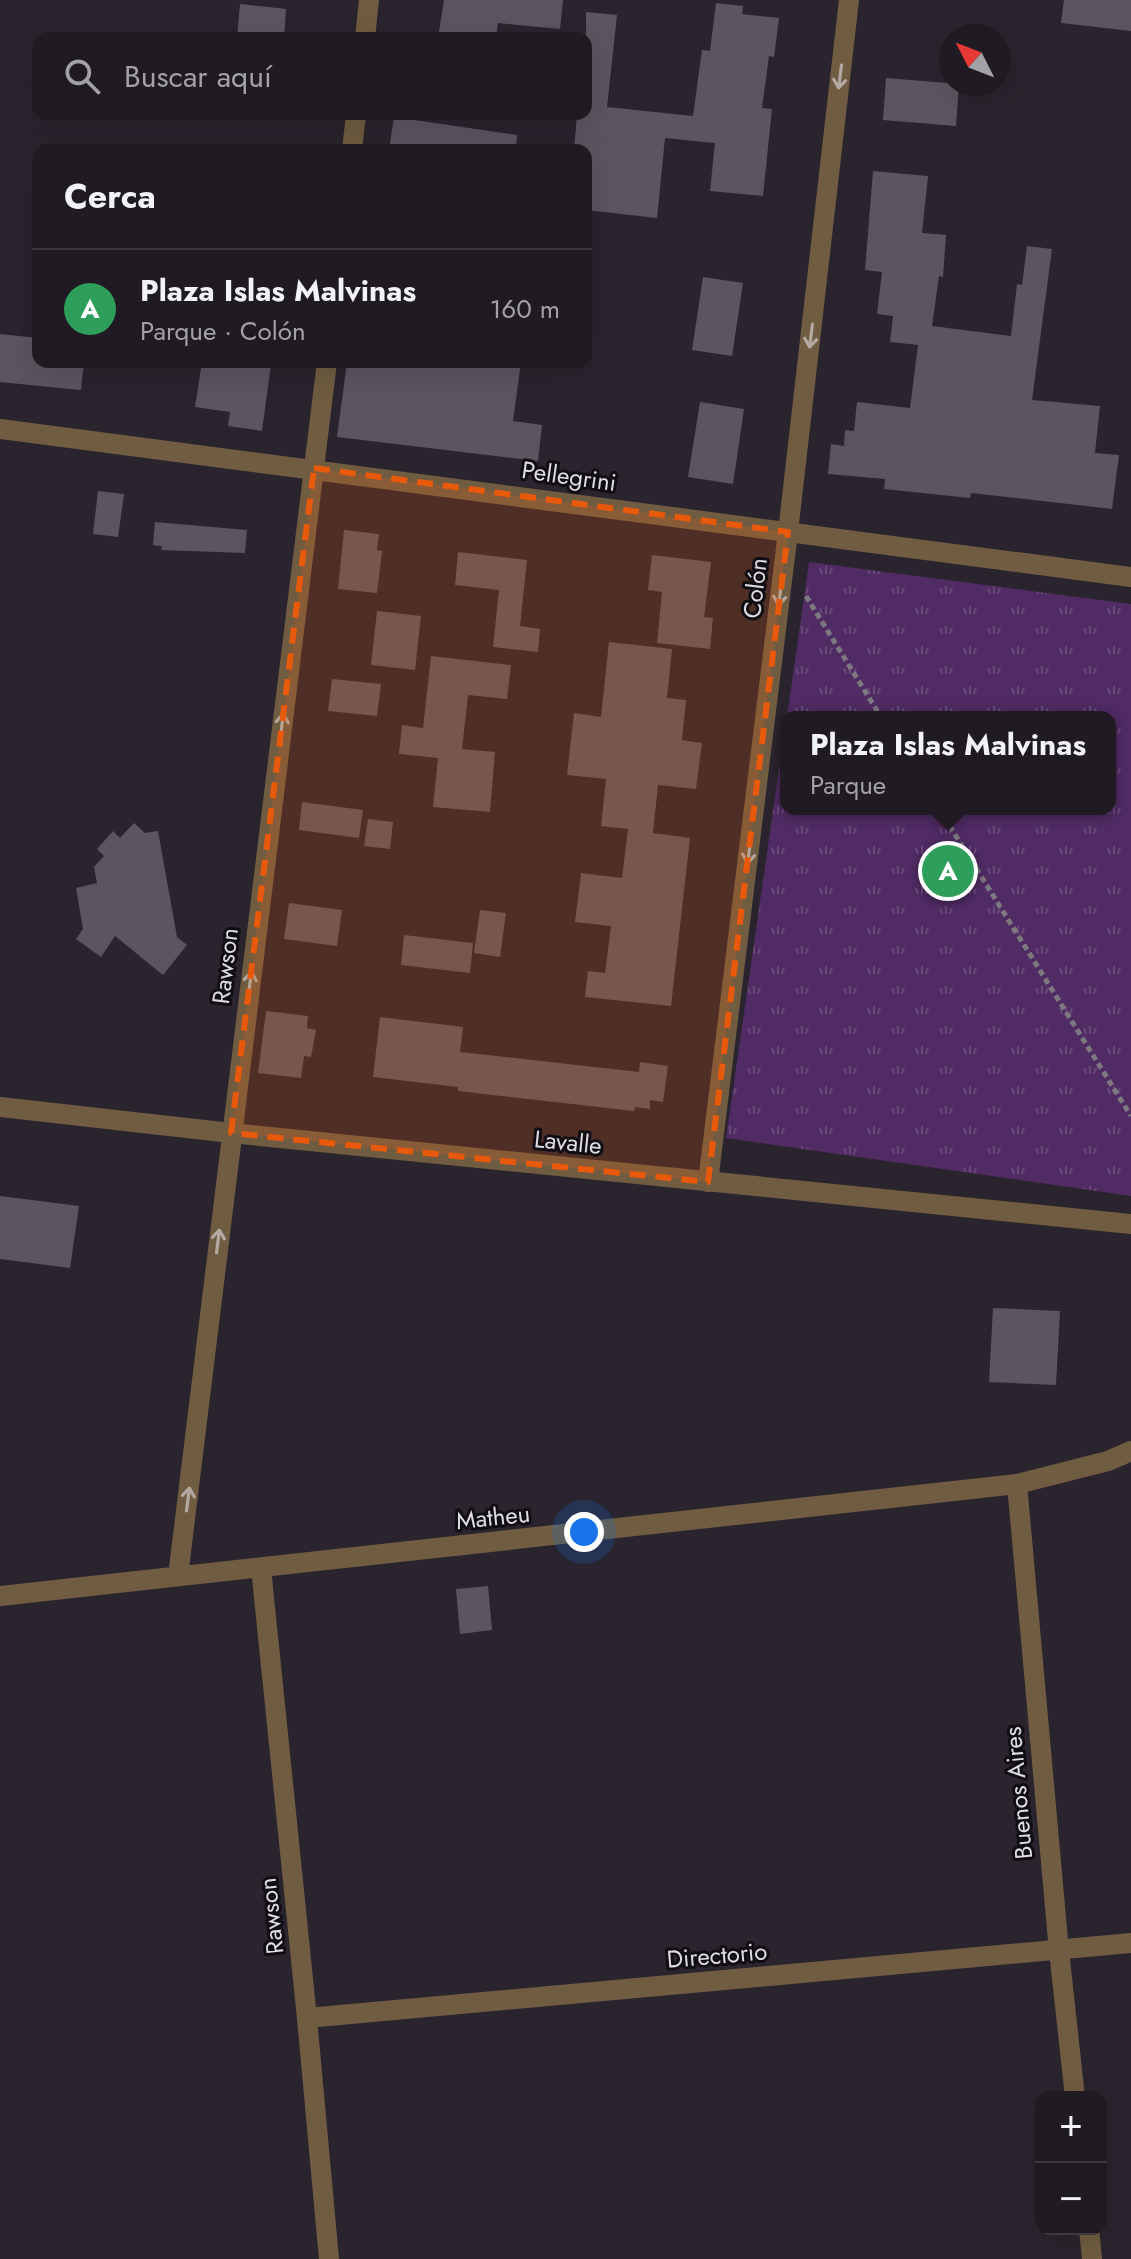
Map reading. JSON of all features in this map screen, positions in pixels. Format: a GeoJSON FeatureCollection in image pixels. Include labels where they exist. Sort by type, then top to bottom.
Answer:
{"type":"FeatureCollection","features":[{"type":"Feature","properties":{"kind":"street"},"geometry":{"type":"LineString","coordinates":[[366,32],[369,0]]}},
{"type":"Feature","properties":{"kind":"street","name":"Colón"},"geometry":{"type":"LineString","coordinates":[[708,1182],[788,532],[849,0]]}},
{"type":"Feature","properties":{"kind":"street"},"geometry":{"type":"LineString","coordinates":[[353,144],[355,120]]}},
{"type":"Feature","properties":{"kind":"street","name":"Rawson"},"geometry":{"type":"LineString","coordinates":[[178,1576],[326,368]]}},
{"type":"Feature","properties":{"kind":"street","name":"Pellegrini"},"geometry":{"type":"LineString","coordinates":[[0,429],[1131,577]]}},
{"type":"Feature","properties":{"kind":"street","name":"Lavalle"},"geometry":{"type":"LineString","coordinates":[[0,1107],[1131,1224]]}},
{"type":"Feature","properties":{"kind":"street","name":"Matheu"},"geometry":{"type":"LineString","coordinates":[[0,1596],[1017,1484],[1108,1461],[1131,1451]]}},
{"type":"Feature","properties":{"kind":"street","name":"Buenos Aires"},"geometry":{"type":"LineString","coordinates":[[1017,1484],[1074,2091]]}},
{"type":"Feature","properties":{"kind":"street","name":"Rawson"},"geometry":{"type":"LineString","coordinates":[[261,1568],[329,2259]]}},
{"type":"Feature","properties":{"kind":"street","name":"Directorio"},"geometry":{"type":"LineString","coordinates":[[307,2018],[1131,1943]]}},
{"type":"Feature","properties":{"kind":"street"},"geometry":{"type":"LineString","coordinates":[[1090,2235],[1092,2259]]}},
{"type":"Feature","properties":{"kind":"path"},"geometry":{"type":"LineString","coordinates":[[784,562],[877,711]]}},
{"type":"Feature","properties":{"kind":"path"},"geometry":{"type":"LineString","coordinates":[[943,815],[1131,1116]]}},
{"type":"Feature","properties":{"kind":"highlighted area"},"geometry":{"type":"Polygon","coordinates":[[[314,468],[788,532],[708,1182],[231,1133],[314,468]]]}},
{"type":"Feature","properties":{"kind":"green space"},"geometry":{"type":"Polygon","coordinates":[[[809,562],[1131,604],[1131,1196],[726,1138],[780,763],[780,815],[1116,815],[1116,711],[788,711],[809,562]]]}},
{"type":"Feature","properties":{"kind":"building"},"geometry":{"type":"Polygon","coordinates":[[[444,0],[563,0],[560,29],[498,23],[497,32],[439,32],[444,0]]]}},
{"type":"Feature","properties":{"kind":"building"},"geometry":{"type":"Polygon","coordinates":[[[1064,0],[1131,0],[1131,31],[1061,23],[1064,0]]]}},
{"type":"Feature","properties":{"kind":"building"},"geometry":{"type":"Polygon","coordinates":[[[716,3],[743,6],[742,14],[779,18],[774,57],[769,56],[762,108],[772,109],[763,196],[710,191],[715,143],[665,138],[657,218],[592,211],[592,144],[574,144],[576,120],[592,120],[592,32],[586,32],[586,12],[617,15],[607,107],[693,116],[702,50],[710,51],[716,3]]]}},
{"type":"Feature","properties":{"kind":"building"},"geometry":{"type":"Polygon","coordinates":[[[240,4],[286,9],[284,32],[238,32],[240,4]]]}},
{"type":"Feature","properties":{"kind":"building"},"geometry":{"type":"Polygon","coordinates":[[[886,78],[939,82],[939,96],[958,96],[956,126],[883,120],[886,78]]]}},
{"type":"Feature","properties":{"kind":"building"},"geometry":{"type":"Polygon","coordinates":[[[394,120],[414,120],[517,135],[516,144],[390,144],[394,120]]]}},
{"type":"Feature","properties":{"kind":"building"},"geometry":{"type":"Polygon","coordinates":[[[873,171],[928,176],[922,233],[946,235],[943,277],[939,276],[932,326],[1011,336],[1017,284],[1022,285],[1027,246],[1052,249],[1032,400],[1100,406],[1095,453],[1119,455],[1112,509],[971,493],[970,498],[884,489],[885,479],[828,474],[831,444],[844,446],[845,430],[854,431],[857,402],[910,408],[918,345],[890,342],[893,316],[877,314],[882,272],[865,270],[873,171]]]}},
{"type":"Feature","properties":{"kind":"building"},"geometry":{"type":"Polygon","coordinates":[[[703,277],[743,283],[732,356],[692,350],[703,277]]]}},
{"type":"Feature","properties":{"kind":"building"},"geometry":{"type":"Polygon","coordinates":[[[0,334],[32,337],[32,368],[83,368],[81,390],[0,382],[0,334]]]}},
{"type":"Feature","properties":{"kind":"building"},"geometry":{"type":"Polygon","coordinates":[[[201,368],[270,368],[262,431],[228,426],[230,412],[195,407],[201,368]]]}},
{"type":"Feature","properties":{"kind":"building"},"geometry":{"type":"Polygon","coordinates":[[[346,368],[520,368],[513,421],[542,425],[538,461],[337,437],[346,368]]]}},
{"type":"Feature","properties":{"kind":"building"},"geometry":{"type":"Polygon","coordinates":[[[700,402],[744,409],[733,484],[688,477],[700,402]]]}},
{"type":"Feature","properties":{"kind":"building"},"geometry":{"type":"Polygon","coordinates":[[[98,491],[124,494],[118,537],[93,534],[98,491]]]}},
{"type":"Feature","properties":{"kind":"building"},"geometry":{"type":"Polygon","coordinates":[[[155,522],[247,530],[245,553],[161,550],[162,546],[153,545],[155,522]]]}},
{"type":"Feature","properties":{"kind":"building"},"geometry":{"type":"Polygon","coordinates":[[[344,530],[379,534],[377,550],[382,551],[377,593],[338,589],[344,530]]]}},
{"type":"Feature","properties":{"kind":"building"},"geometry":{"type":"Polygon","coordinates":[[[458,552],[527,560],[520,626],[540,629],[538,652],[493,647],[499,590],[455,585],[458,552]]]}},
{"type":"Feature","properties":{"kind":"building"},"geometry":{"type":"Polygon","coordinates":[[[652,555],[711,562],[704,617],[713,618],[710,649],[657,643],[662,592],[648,590],[652,555]]]}},
{"type":"Feature","properties":{"kind":"building"},"geometry":{"type":"Polygon","coordinates":[[[377,611],[421,616],[415,670],[371,665],[377,611]]]}},
{"type":"Feature","properties":{"kind":"building"},"geometry":{"type":"Polygon","coordinates":[[[609,642],[672,649],[667,698],[686,700],[682,740],[702,743],[696,789],[658,785],[653,833],[690,838],[671,1006],[585,997],[588,971],[605,973],[611,926],[575,922],[581,873],[622,878],[628,829],[601,826],[606,779],[567,775],[574,713],[601,717],[609,642]]]}},
{"type":"Feature","properties":{"kind":"building"},"geometry":{"type":"Polygon","coordinates":[[[431,656],[511,665],[507,699],[468,695],[462,749],[495,752],[490,812],[433,807],[438,758],[399,754],[402,725],[423,728],[431,656]]]}},
{"type":"Feature","properties":{"kind":"building"},"geometry":{"type":"Polygon","coordinates":[[[332,679],[381,684],[377,716],[328,711],[332,679]]]}},
{"type":"Feature","properties":{"kind":"building"},"geometry":{"type":"Polygon","coordinates":[[[302,802],[363,810],[359,838],[299,830],[302,802]]]}},
{"type":"Feature","properties":{"kind":"building"},"geometry":{"type":"Polygon","coordinates":[[[368,819],[393,822],[390,849],[364,846],[368,819]]]}},
{"type":"Feature","properties":{"kind":"building"},"geometry":{"type":"Polygon","coordinates":[[[134,823],[145,833],[158,831],[177,937],[187,945],[163,975],[115,936],[101,957],[76,939],[83,929],[76,888],[97,883],[94,867],[104,856],[97,849],[113,831],[120,838],[134,823]]]}},
{"type":"Feature","properties":{"kind":"building"},"geometry":{"type":"Polygon","coordinates":[[[289,903],[342,910],[337,946],[284,939],[289,903]]]}},
{"type":"Feature","properties":{"kind":"building"},"geometry":{"type":"Polygon","coordinates":[[[480,910],[506,913],[500,957],[474,953],[480,910]]]}},
{"type":"Feature","properties":{"kind":"building"},"geometry":{"type":"Polygon","coordinates":[[[404,935],[473,943],[470,973],[401,965],[404,935]]]}},
{"type":"Feature","properties":{"kind":"building"},"geometry":{"type":"Polygon","coordinates":[[[266,1011],[308,1016],[307,1028],[316,1030],[311,1057],[304,1056],[301,1078],[258,1073],[266,1011]]]}},
{"type":"Feature","properties":{"kind":"building"},"geometry":{"type":"Polygon","coordinates":[[[380,1017],[463,1027],[460,1052],[639,1072],[640,1062],[668,1066],[663,1102],[650,1100],[650,1109],[635,1107],[634,1111],[458,1091],[458,1087],[373,1077],[380,1017]]]}},
{"type":"Feature","properties":{"kind":"building"},"geometry":{"type":"Polygon","coordinates":[[[0,1196],[79,1206],[70,1268],[0,1259],[0,1196]]]}},
{"type":"Feature","properties":{"kind":"building"},"geometry":{"type":"Polygon","coordinates":[[[993,1308],[1060,1311],[1056,1385],[989,1382],[993,1308]]]}},
{"type":"Feature","properties":{"kind":"building"},"geometry":{"type":"Polygon","coordinates":[[[488,1586],[492,1630],[460,1634],[456,1589],[488,1586]]]}},
{"type":"Feature","properties":{"kind":"place","name":"Plaza Islas Malvinas"},"geometry":{"type":"Point","coordinates":[948,871]}}]}
